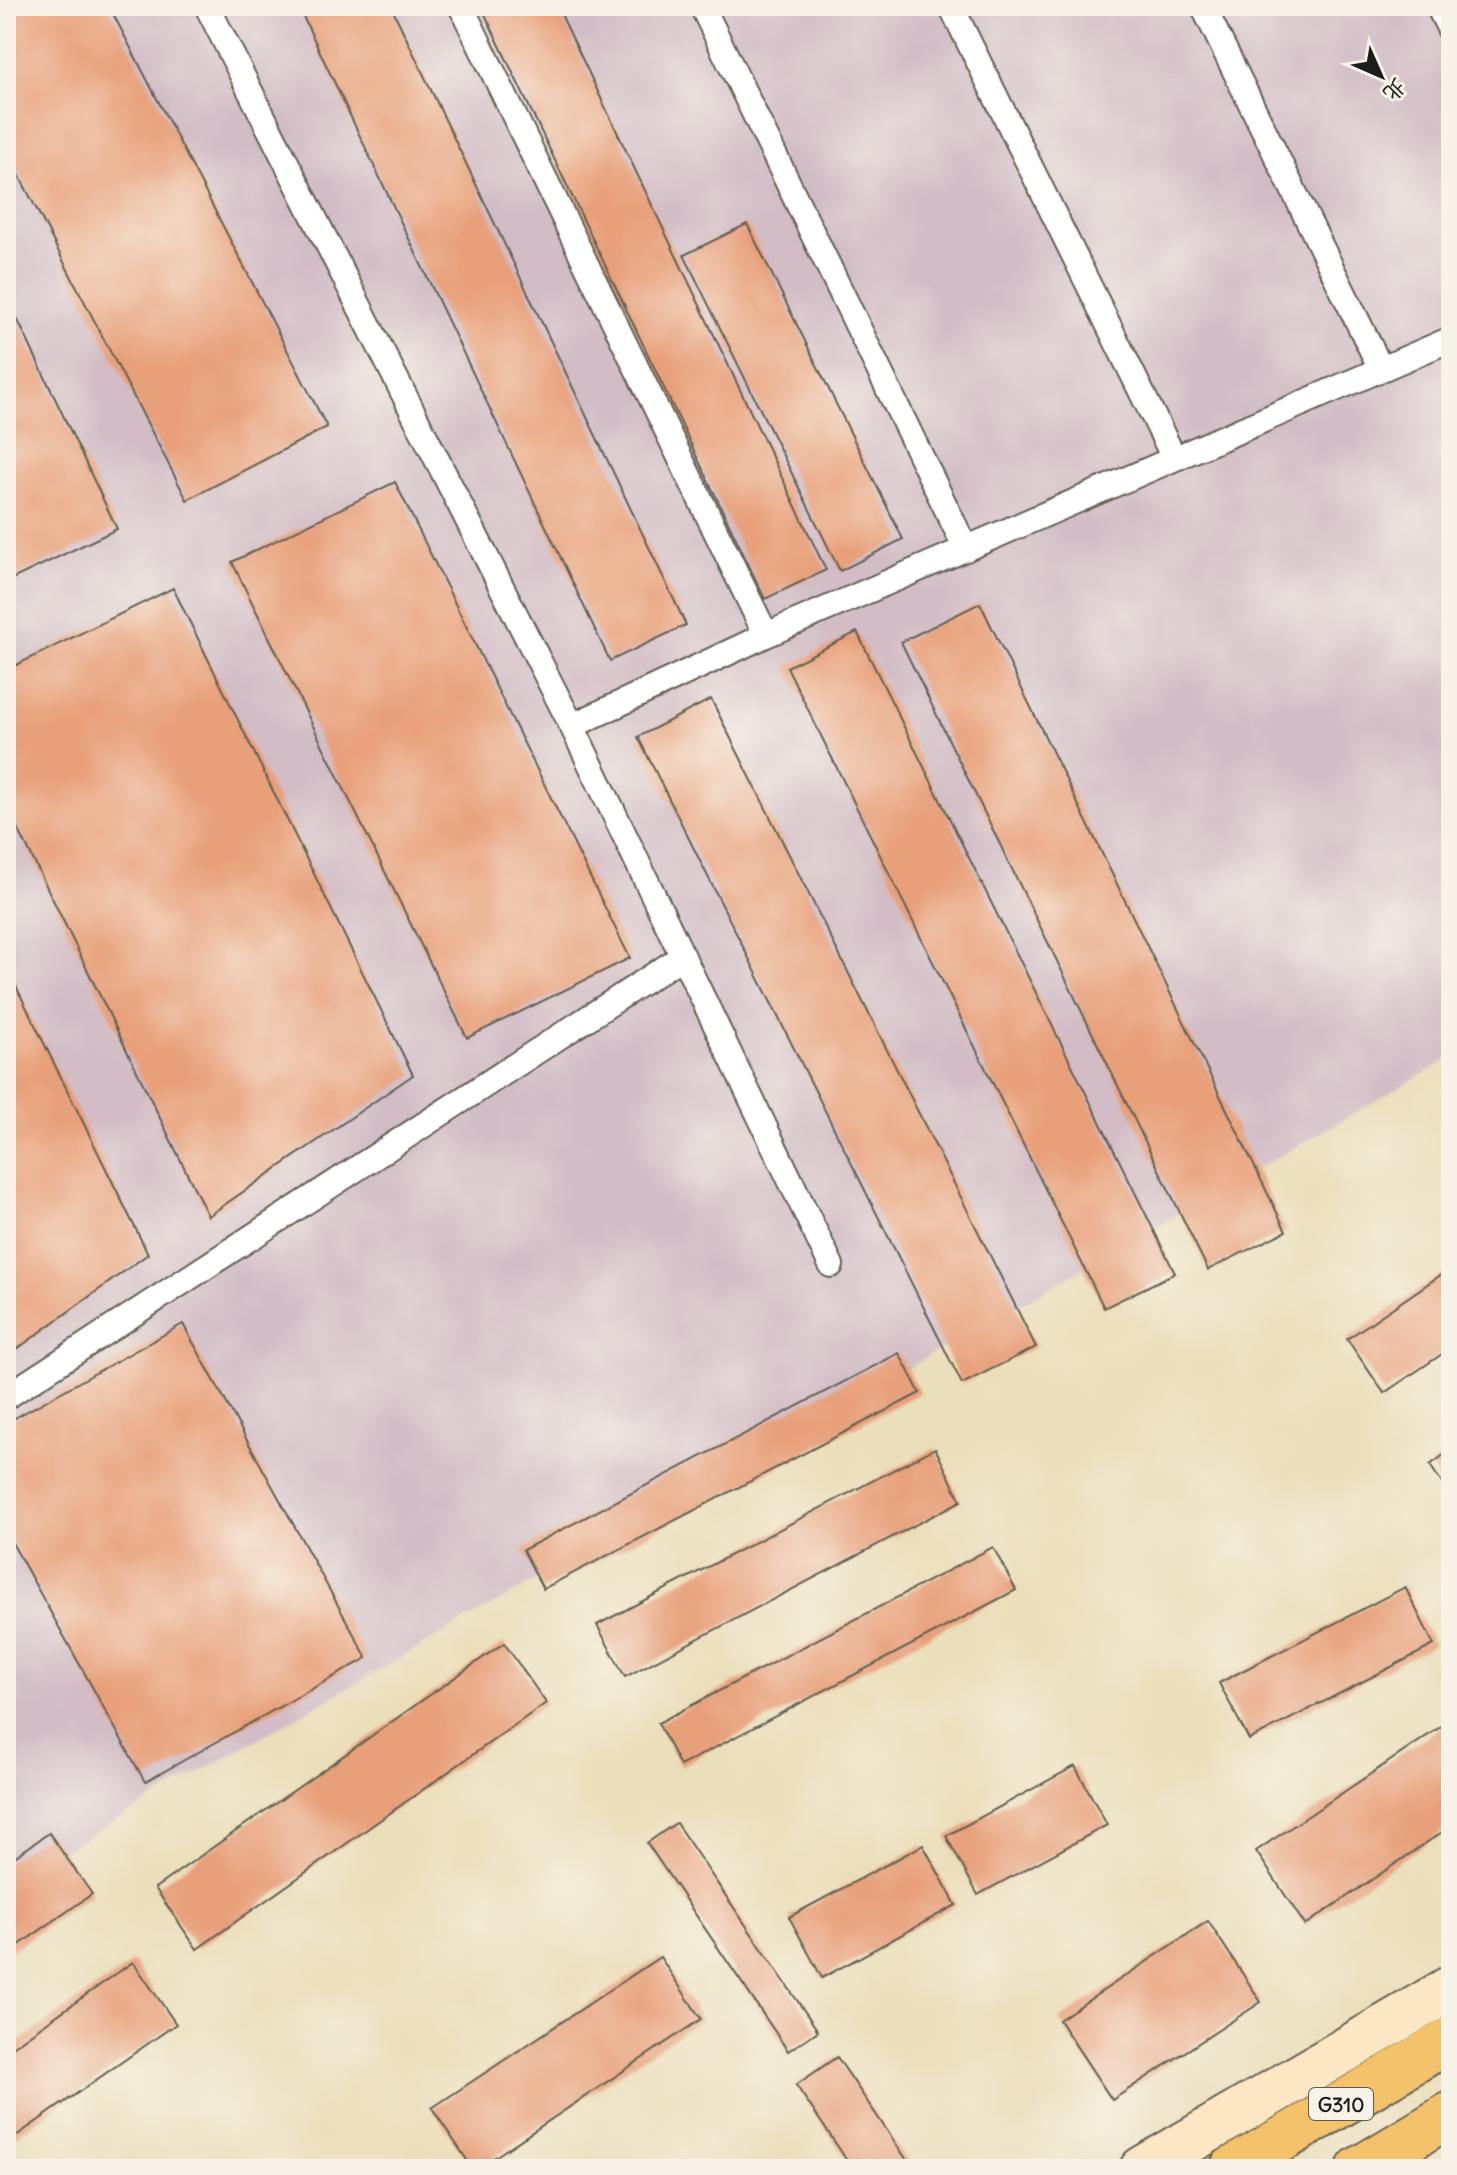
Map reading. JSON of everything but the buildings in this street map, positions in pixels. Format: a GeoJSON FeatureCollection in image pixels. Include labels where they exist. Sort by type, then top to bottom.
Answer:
{"type":"FeatureCollection","features":[{"type":"Feature","properties":{"kind":"highway","name":"G310"},"geometry":{"type":"LineString","coordinates":[[1232,2169],[1451,2039]]}},
{"type":"Feature","properties":{"kind":"highway"},"geometry":{"type":"LineString","coordinates":[[1359,2169],[1451,2114]]}},
{"type":"Feature","properties":{"kind":"main road"},"geometry":{"type":"LineString","coordinates":[[1142,2169],[1451,1988]]}},
{"type":"Feature","properties":{"kind":"lane"},"geometry":{"type":"LineString","coordinates":[[207,6],[572,726],[831,1265]]}},
{"type":"Feature","properties":{"kind":"lane"},"geometry":{"type":"LineString","coordinates":[[461,6],[766,635]]}},
{"type":"Feature","properties":{"kind":"lane"},"geometry":{"type":"LineString","coordinates":[[702,6],[966,549]]}},
{"type":"Feature","properties":{"kind":"lane"},"geometry":{"type":"LineString","coordinates":[[951,6],[1174,458]]}},
{"type":"Feature","properties":{"kind":"lane"},"geometry":{"type":"LineString","coordinates":[[1203,6],[1381,369]]}},
{"type":"Feature","properties":{"kind":"lane"},"geometry":{"type":"LineString","coordinates":[[1438,6],[1451,32]]}},
{"type":"Feature","properties":{"kind":"lane"},"geometry":{"type":"LineString","coordinates":[[572,726],[766,635],[1451,339]]}},
{"type":"Feature","properties":{"kind":"lane"},"geometry":{"type":"LineString","coordinates":[[6,1397],[683,956]]}},
{"type":"Feature","properties":{"kind":"shaded area"},"geometry":{"type":"Polygon","coordinates":[[[6,6],[1451,6],[1451,1058],[6,1883],[6,6]]]}}]}
